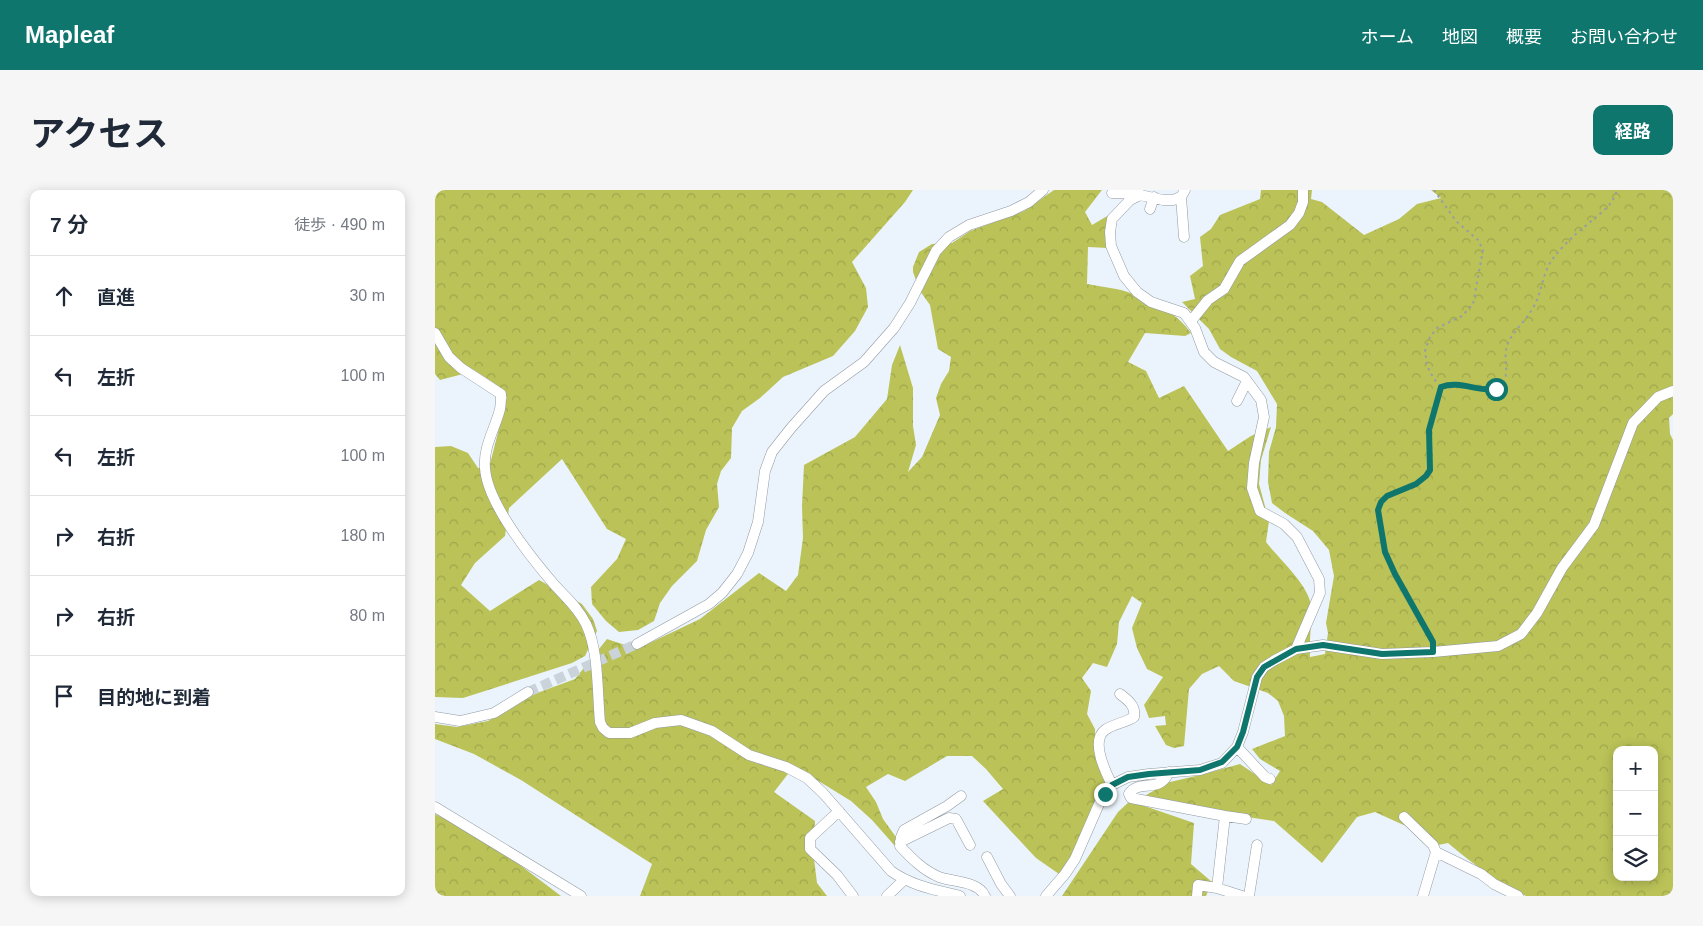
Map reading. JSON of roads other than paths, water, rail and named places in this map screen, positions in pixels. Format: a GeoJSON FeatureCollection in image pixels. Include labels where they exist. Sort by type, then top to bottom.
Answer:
{"type":"FeatureCollection","features":[{"type":"Feature","properties":{"kind":"street"},"geometry":{"type":"LineString","coordinates":[[637,644],[709,604],[722,593],[737,574],[748,553],[759,522],[765,471],[773,452],[791,428],[824,391],[863,362],[894,328],[910,303],[936,251],[949,237],[969,225],[1011,211],[1029,202],[1043,190]]}},
{"type":"Feature","properties":{"kind":"street"},"geometry":{"type":"LineString","coordinates":[[1191,321],[1208,300],[1224,289],[1241,261],[1290,225],[1299,213],[1303,202],[1303,190]]}},
{"type":"Feature","properties":{"kind":"street"},"geometry":{"type":"LineString","coordinates":[[1141,192],[1130,200],[1112,219],[1110,232],[1111,246],[1125,276],[1137,292],[1151,302],[1183,313],[1191,321],[1204,352],[1214,362],[1244,377],[1261,400],[1264,417],[1254,462],[1251,488],[1260,512],[1284,524],[1297,537],[1319,578],[1320,593],[1296,649]]}},
{"type":"Feature","properties":{"kind":"street"},"geometry":{"type":"LineString","coordinates":[[1112,193],[1141,192],[1163,200],[1173,200],[1183,194],[1184,237]]}},
{"type":"Feature","properties":{"kind":"street"},"geometry":{"type":"LineString","coordinates":[[1150,208],[1154,196]]}},
{"type":"Feature","properties":{"kind":"street"},"geometry":{"type":"LineString","coordinates":[[435,333],[449,357],[461,368],[501,394],[500,409],[486,449],[485,468],[488,486],[519,538],[552,582],[576,608],[585,623],[593,642],[600,722],[603,728],[609,733],[630,733],[655,723],[681,720],[712,731],[749,755],[786,768],[807,778],[823,793],[891,871],[904,880],[930,889],[960,896]]}},
{"type":"Feature","properties":{"kind":"street"},"geometry":{"type":"LineString","coordinates":[[1237,401],[1247,381]]}},
{"type":"Feature","properties":{"kind":"street"},"geometry":{"type":"LineString","coordinates":[[1046,896],[1075,859],[1099,804],[1112,785],[1128,777],[1200,770],[1222,762],[1237,747],[1243,732],[1257,677],[1264,667],[1296,649],[1323,645],[1382,654],[1433,652],[1498,646],[1521,634],[1537,613],[1562,568],[1594,525],[1633,423],[1658,397],[1673,391]]}},
{"type":"Feature","properties":{"kind":"street"},"geometry":{"type":"LineString","coordinates":[[435,717],[460,721],[494,713],[529,692]]}},
{"type":"Feature","properties":{"kind":"street"},"geometry":{"type":"LineString","coordinates":[[1112,785],[1103,765],[1100,740],[1105,730],[1134,717],[1135,712],[1129,700],[1120,694]]}},
{"type":"Feature","properties":{"kind":"street"},"geometry":{"type":"LineString","coordinates":[[1237,747],[1270,779]]}},
{"type":"Feature","properties":{"kind":"street"},"geometry":{"type":"LineString","coordinates":[[1169,772],[1166,780],[1161,784],[1136,787],[1129,794],[1131,798],[1246,819]]}},
{"type":"Feature","properties":{"kind":"street"},"geometry":{"type":"LineString","coordinates":[[961,796],[904,830],[900,846],[921,868],[940,877],[973,885],[982,891],[985,896]]}},
{"type":"Feature","properties":{"kind":"street"},"geometry":{"type":"LineString","coordinates":[[435,807],[581,896]]}},
{"type":"Feature","properties":{"kind":"street"},"geometry":{"type":"LineString","coordinates":[[839,811],[810,838],[811,848],[837,875],[853,896]]}},
{"type":"Feature","properties":{"kind":"street"},"geometry":{"type":"LineString","coordinates":[[1217,888],[1225,816]]}},
{"type":"Feature","properties":{"kind":"street"},"geometry":{"type":"LineString","coordinates":[[1404,817],[1433,845],[1436,852],[1423,896]]}},
{"type":"Feature","properties":{"kind":"street"},"geometry":{"type":"LineString","coordinates":[[900,842],[949,818],[955,819],[970,846]]}},
{"type":"Feature","properties":{"kind":"street"},"geometry":{"type":"LineString","coordinates":[[1249,896],[1257,845]]}},
{"type":"Feature","properties":{"kind":"street"},"geometry":{"type":"LineString","coordinates":[[1436,852],[1481,874],[1494,884],[1518,896]]}},
{"type":"Feature","properties":{"kind":"street"},"geometry":{"type":"LineString","coordinates":[[987,857],[1001,884],[1010,896]]}},
{"type":"Feature","properties":{"kind":"street"},"geometry":{"type":"LineString","coordinates":[[887,896],[904,880]]}},
{"type":"Feature","properties":{"kind":"street"},"geometry":{"type":"LineString","coordinates":[[1197,896],[1198,885],[1217,888],[1242,896]]}},
{"type":"Feature","properties":{"kind":"tunnel"},"geometry":{"type":"LineString","coordinates":[[528,692],[637,644]]}}]}
